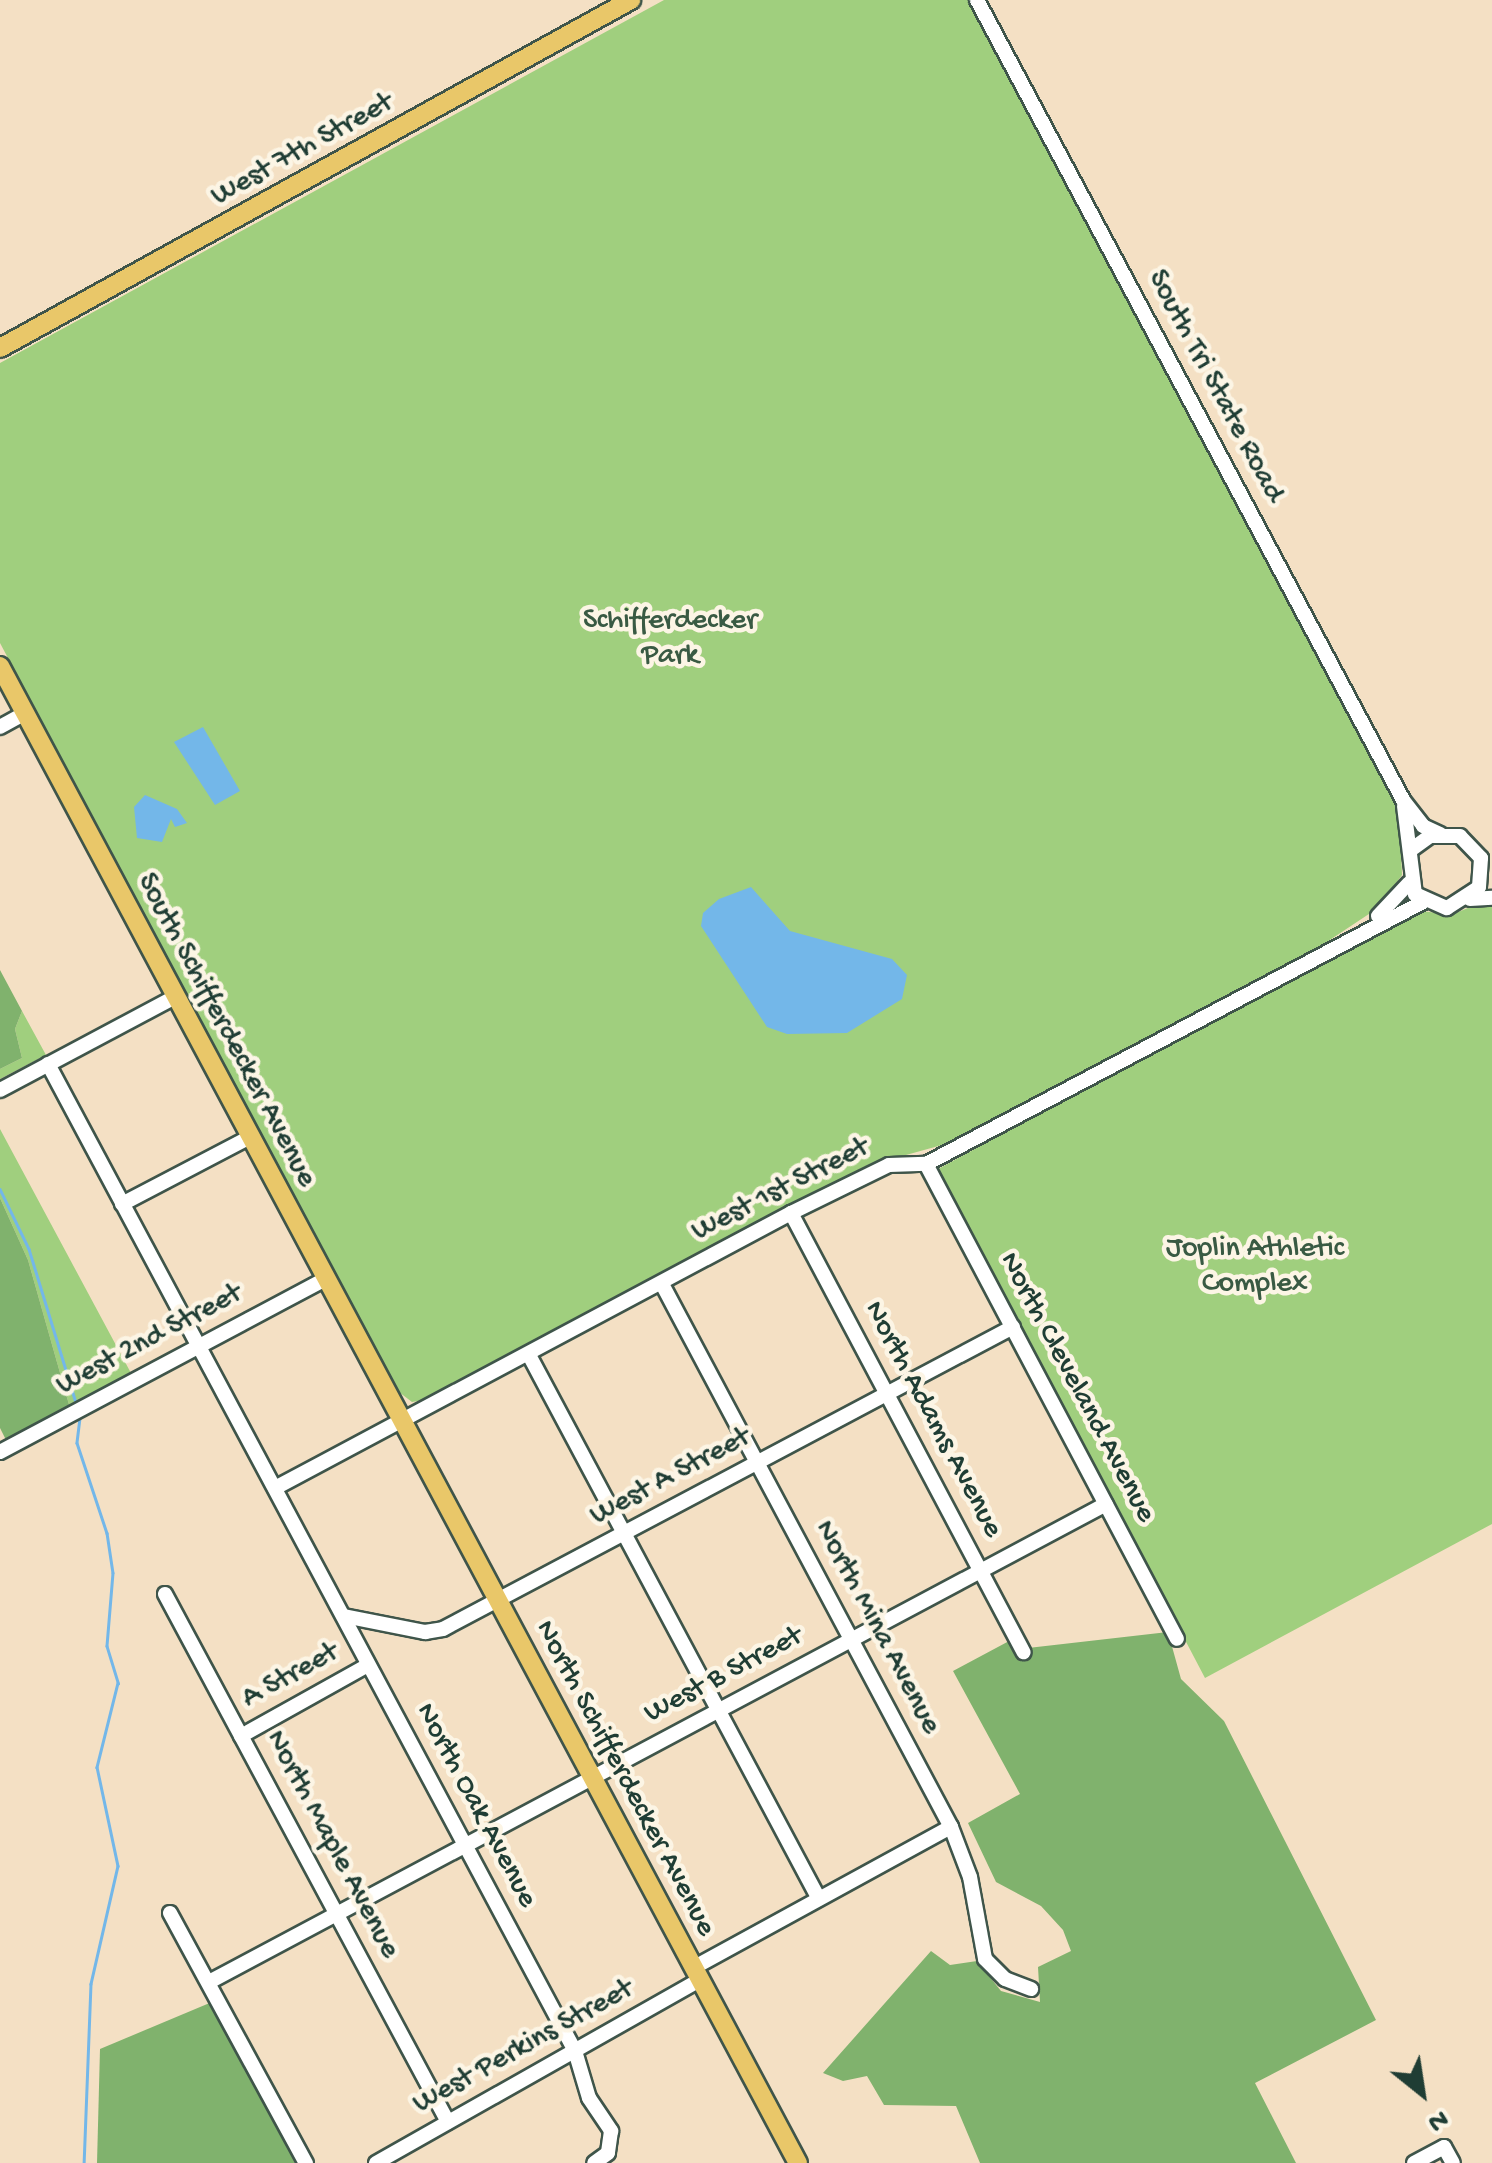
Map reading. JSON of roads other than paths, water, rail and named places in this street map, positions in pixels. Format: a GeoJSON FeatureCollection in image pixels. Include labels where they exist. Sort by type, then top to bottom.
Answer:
{"type":"FeatureCollection","features":[{"type":"Feature","properties":{"kind":"main road","name":"West 7th Street"},"geometry":{"type":"LineString","coordinates":[[0,348],[631,0]]}},
{"type":"Feature","properties":{"kind":"main road","name":"South Schifferdecker Avenue"},"geometry":{"type":"LineString","coordinates":[[0,666],[401,1421]]}},
{"type":"Feature","properties":{"kind":"main road","name":"North Schifferdecker Avenue"},"geometry":{"type":"LineString","coordinates":[[401,1421],[798,2163]]}},
{"type":"Feature","properties":{"kind":"street","name":"South Tri State Road"},"geometry":{"type":"LineString","coordinates":[[976,0],[1402,800],[1424,826],[1473,844],[1488,877],[1470,899]]}},
{"type":"Feature","properties":{"kind":"street"},"geometry":{"type":"LineString","coordinates":[[0,727],[26,713]]}},
{"type":"Feature","properties":{"kind":"street","name":"South Tri State Road"},"geometry":{"type":"LineString","coordinates":[[1402,800],[1411,850],[1409,884]]}},
{"type":"Feature","properties":{"kind":"street"},"geometry":{"type":"LineString","coordinates":[[1411,850],[1440,834]]}},
{"type":"Feature","properties":{"kind":"street"},"geometry":{"type":"LineString","coordinates":[[1409,884],[1423,902],[1447,908],[1470,899],[1492,898]]}},
{"type":"Feature","properties":{"kind":"street","name":"West 1st Street"},"geometry":{"type":"LineString","coordinates":[[1367,928],[1409,884]]}},
{"type":"Feature","properties":{"kind":"street","name":"West 1st Street"},"geometry":{"type":"LineString","coordinates":[[275,1488],[791,1214],[889,1165],[926,1164],[1367,928],[1423,902]]}},
{"type":"Feature","properties":{"kind":"street"},"geometry":{"type":"LineString","coordinates":[[0,1090],[175,997]]}},
{"type":"Feature","properties":{"kind":"street","name":"North Oak Avenue"},"geometry":{"type":"LineString","coordinates":[[48,1064],[575,2051],[590,2098],[611,2132],[608,2153],[594,2163]]}},
{"type":"Feature","properties":{"kind":"street"},"geometry":{"type":"LineString","coordinates":[[122,1204],[250,1137]]}},
{"type":"Feature","properties":{"kind":"street","name":"North Cleveland Avenue"},"geometry":{"type":"LineString","coordinates":[[926,1164],[1177,1638]]}},
{"type":"Feature","properties":{"kind":"street","name":"North Adams Avenue"},"geometry":{"type":"LineString","coordinates":[[791,1214],[1023,1652]]}},
{"type":"Feature","properties":{"kind":"street","name":"West 2nd Street"},"geometry":{"type":"LineString","coordinates":[[0,1452],[325,1279]]}},
{"type":"Feature","properties":{"kind":"street","name":"North Mina Avenue"},"geometry":{"type":"LineString","coordinates":[[662,1284],[951,1828],[970,1877],[986,1959],[1005,1978],[1030,1990]]}},
{"type":"Feature","properties":{"kind":"street","name":"West A Street"},"geometry":{"type":"LineString","coordinates":[[344,1616],[425,1632],[498,1600],[1012,1327]]}},
{"type":"Feature","properties":{"kind":"street"},"geometry":{"type":"LineString","coordinates":[[528,1355],[819,1899]]}},
{"type":"Feature","properties":{"kind":"street","name":"West B Street"},"geometry":{"type":"LineString","coordinates":[[209,1982],[1106,1504]]}},
{"type":"Feature","properties":{"kind":"street","name":"North Maple Avenue"},"geometry":{"type":"LineString","coordinates":[[165,1594],[448,2122]]}},
{"type":"Feature","properties":{"kind":"street","name":"A Street"},"geometry":{"type":"LineString","coordinates":[[241,1736],[368,1665]]}},
{"type":"Feature","properties":{"kind":"street","name":"West Perkins Street"},"geometry":{"type":"LineString","coordinates":[[376,2163],[575,2051],[819,1899],[951,1828]]}},
{"type":"Feature","properties":{"kind":"street"},"geometry":{"type":"LineString","coordinates":[[170,1914],[306,2163]]}},
{"type":"Feature","properties":{"kind":"street"},"geometry":{"type":"LineString","coordinates":[[1414,2163],[1444,2148],[1453,2163]]}},
{"type":"Feature","properties":{"kind":"water"},"geometry":{"type":"Polygon","coordinates":[[[203,727],[240,791],[215,805],[174,742],[203,727]]]}},
{"type":"Feature","properties":{"kind":"water"},"geometry":{"type":"Polygon","coordinates":[[[145,795],[177,809],[187,823],[175,827],[171,819],[162,842],[137,838],[134,807],[145,795]]]}},
{"type":"Feature","properties":{"kind":"water"},"geometry":{"type":"Polygon","coordinates":[[[751,887],[790,931],[892,959],[907,975],[902,999],[847,1033],[787,1034],[767,1027],[701,926],[703,913],[719,899],[751,887]]]}},
{"type":"Feature","properties":{"kind":"waterway"},"geometry":{"type":"LineString","coordinates":[[0,1189],[29,1249],[76,1403]]}},
{"type":"Feature","properties":{"kind":"waterway"},"geometry":{"type":"LineString","coordinates":[[80,1418],[77,1443],[107,1533],[113,1573],[107,1646],[118,1683],[97,1767],[118,1866],[91,1984],[84,2163]]}},
{"type":"Feature","properties":{"kind":"park label","name":"Schifferdecker Park"},"geometry":{"type":"Point","coordinates":[670,639]}},
{"type":"Feature","properties":{"kind":"park label","name":"Joplin Athletic Complex"},"geometry":{"type":"Point","coordinates":[1255,1267]}}]}
